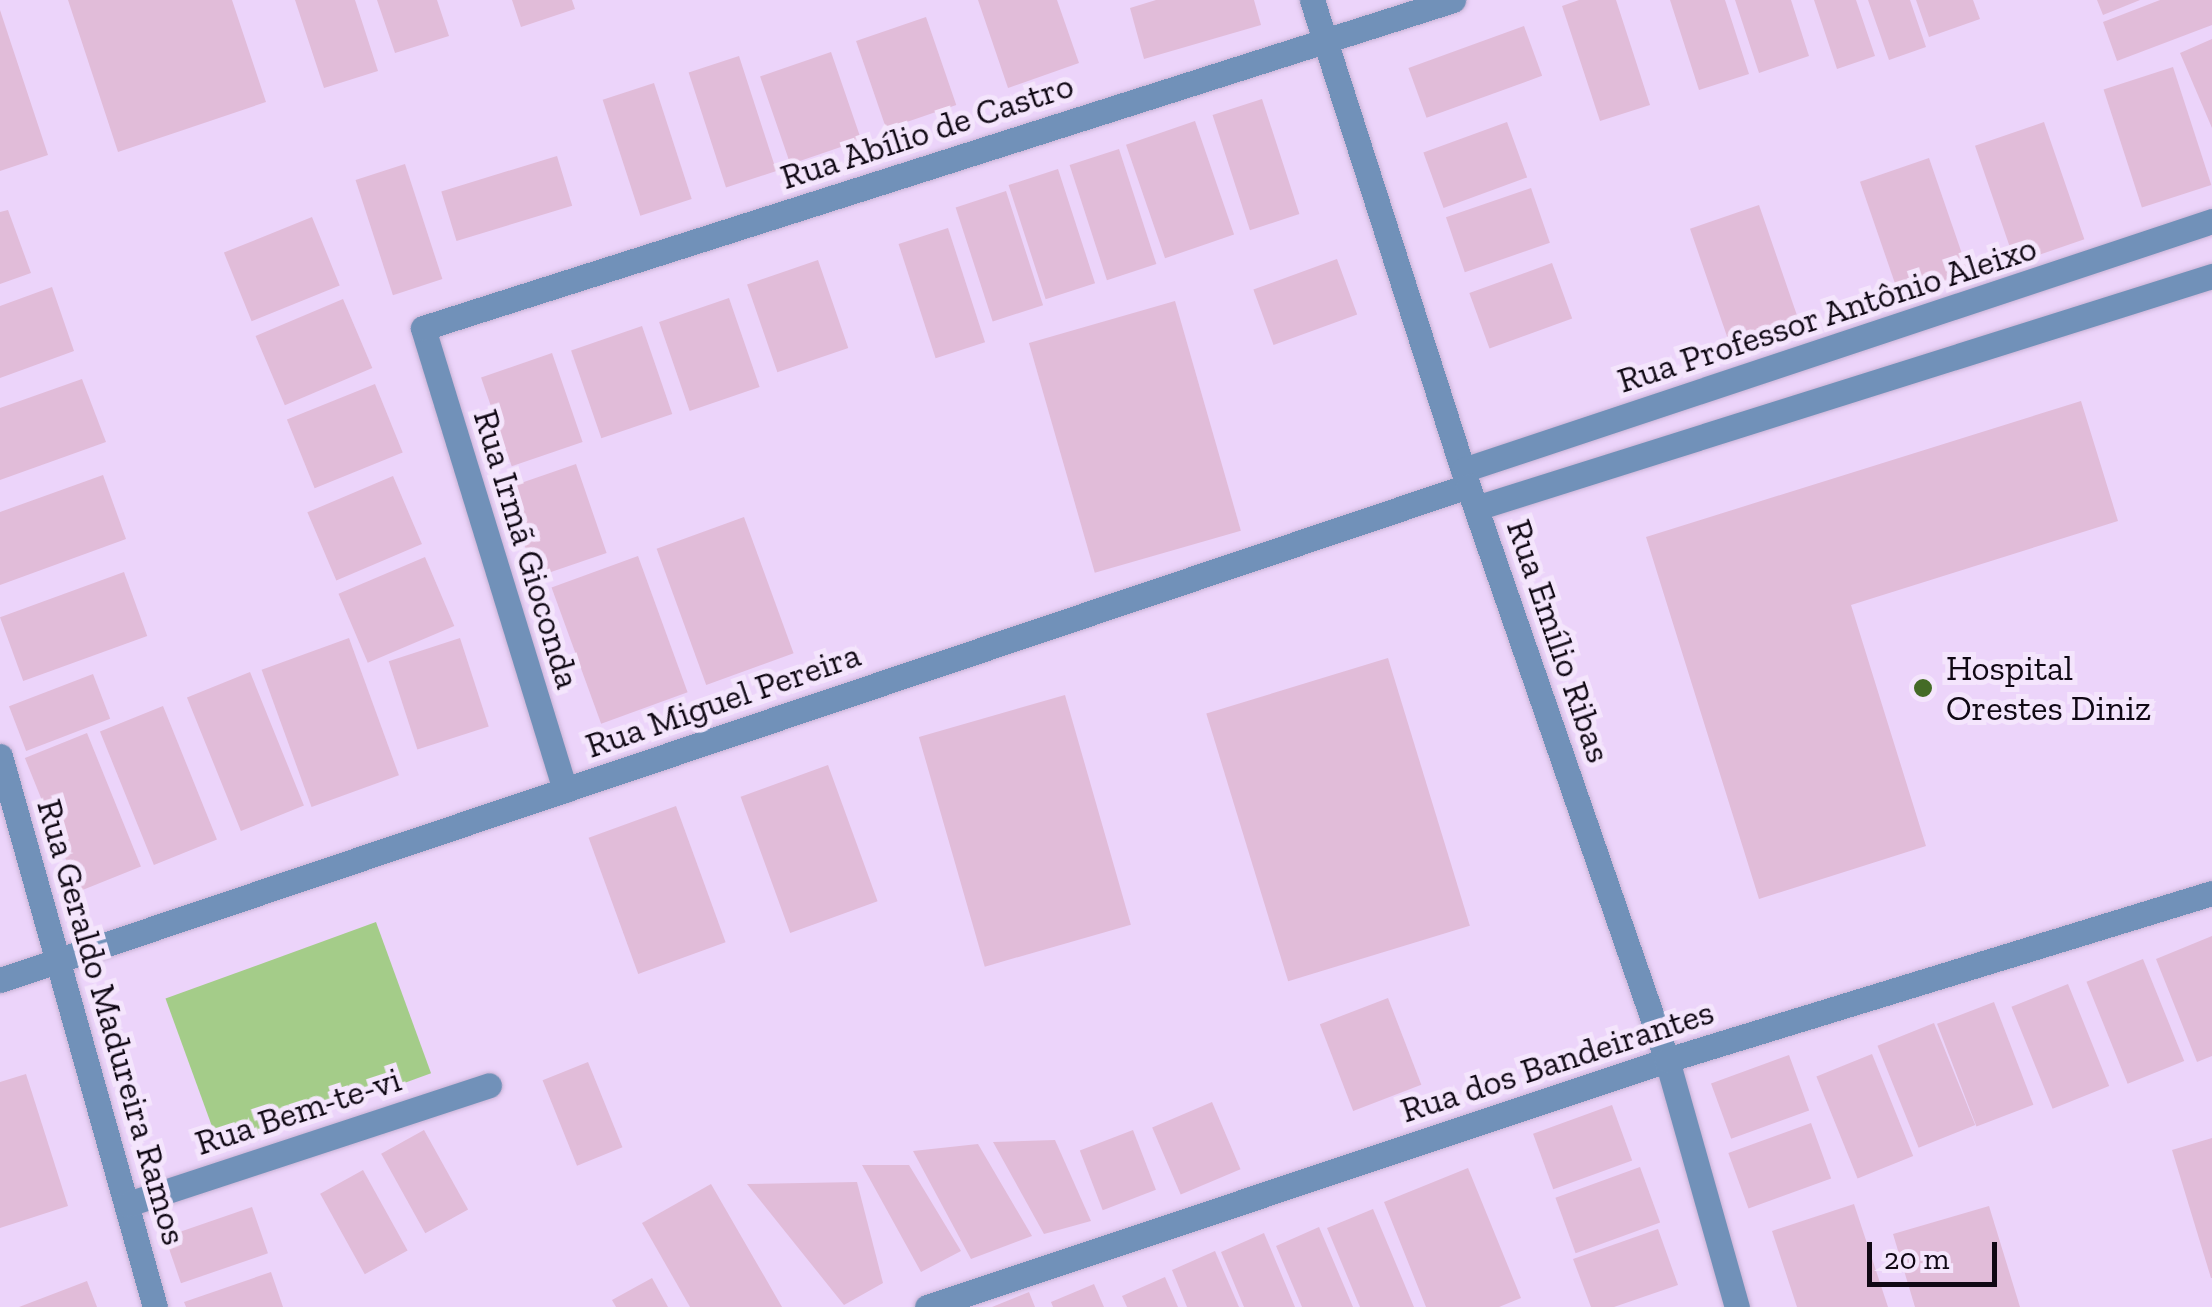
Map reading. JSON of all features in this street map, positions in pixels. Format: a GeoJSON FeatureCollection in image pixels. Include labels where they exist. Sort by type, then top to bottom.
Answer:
{"type":"FeatureCollection","features":[{"type":"Feature","properties":{"kind":"street","name":"Rua Emílio Ribas"},"geometry":{"type":"LineString","coordinates":[[1312,0],[1469,488],[1667,1060],[1737,1307]]}},
{"type":"Feature","properties":{"kind":"street","name":"Rua Abílio de Castro"},"geometry":{"type":"LineString","coordinates":[[423,328],[1453,0]]}},
{"type":"Feature","properties":{"kind":"street","name":"Rua Professor Antônio Aleixo"},"geometry":{"type":"LineString","coordinates":[[1469,488],[1718,387],[1953,312],[2212,221]]}},
{"type":"Feature","properties":{"kind":"street"},"geometry":{"type":"LineString","coordinates":[[1469,488],[1734,428],[2212,276]]}},
{"type":"Feature","properties":{"kind":"street"},"geometry":{"type":"LineString","coordinates":[[1953,312],[1962,354]]}},
{"type":"Feature","properties":{"kind":"street","name":"Rua Irmã Gioconda"},"geometry":{"type":"LineString","coordinates":[[423,328],[564,790]]}},
{"type":"Feature","properties":{"kind":"street"},"geometry":{"type":"LineString","coordinates":[[1718,387],[1734,428]]}},
{"type":"Feature","properties":{"kind":"street","name":"Rua Miguel Pereira"},"geometry":{"type":"LineString","coordinates":[[0,980],[1469,488]]}},
{"type":"Feature","properties":{"kind":"street","name":"Rua Geraldo Madureira Ramos"},"geometry":{"type":"LineString","coordinates":[[0,756],[155,1307]]}},
{"type":"Feature","properties":{"kind":"street","name":"Rua dos Bandeirantes"},"geometry":{"type":"LineString","coordinates":[[927,1307],[1667,1060],[2212,893]]}},
{"type":"Feature","properties":{"kind":"street","name":"Rua Bem-te-vi"},"geometry":{"type":"LineString","coordinates":[[128,1204],[489,1085]]}},
{"type":"Feature","properties":{"kind":"green space"},"geometry":{"type":"Polygon","coordinates":[[[376,922],[431,1073],[221,1150],[166,999],[376,922]]]}},
{"type":"Feature","properties":{"kind":"building"},"geometry":{"type":"Polygon","coordinates":[[[68,0],[232,0],[266,102],[118,152],[68,0]]]}},
{"type":"Feature","properties":{"kind":"building"},"geometry":{"type":"Polygon","coordinates":[[[295,0],[355,0],[378,71],[324,88],[295,0]]]}},
{"type":"Feature","properties":{"kind":"building"},"geometry":{"type":"Polygon","coordinates":[[[377,0],[437,0],[449,36],[395,53],[377,0]]]}},
{"type":"Feature","properties":{"kind":"building"},"geometry":{"type":"Polygon","coordinates":[[[512,0],[572,0],[575,9],[521,27],[512,0]]]}},
{"type":"Feature","properties":{"kind":"building"},"geometry":{"type":"Polygon","coordinates":[[[978,0],[1057,0],[1079,63],[1008,88],[978,0]]]}},
{"type":"Feature","properties":{"kind":"building"},"geometry":{"type":"Polygon","coordinates":[[[1156,0],[1254,0],[1261,25],[1144,59],[1130,8],[1156,0]]]}},
{"type":"Feature","properties":{"kind":"building"},"geometry":{"type":"Polygon","coordinates":[[[1579,0],[1616,0],[1650,105],[1600,121],[1562,6],[1579,0]]]}},
{"type":"Feature","properties":{"kind":"building"},"geometry":{"type":"Polygon","coordinates":[[[1670,0],[1725,0],[1749,74],[1699,90],[1670,0]]]}},
{"type":"Feature","properties":{"kind":"building"},"geometry":{"type":"Polygon","coordinates":[[[1735,0],[1791,0],[1809,56],[1759,73],[1735,0]]]}},
{"type":"Feature","properties":{"kind":"building"},"geometry":{"type":"Polygon","coordinates":[[[1814,0],[1856,0],[1875,56],[1837,69],[1814,0]]]}},
{"type":"Feature","properties":{"kind":"building"},"geometry":{"type":"Polygon","coordinates":[[[1868,0],[1910,0],[1926,47],[1889,60],[1868,0]]]}},
{"type":"Feature","properties":{"kind":"building"},"geometry":{"type":"Polygon","coordinates":[[[1916,0],[1973,0],[1980,19],[1929,37],[1916,0]]]}},
{"type":"Feature","properties":{"kind":"building"},"geometry":{"type":"Polygon","coordinates":[[[2097,0],[2140,0],[2103,15],[2097,0]]]}},
{"type":"Feature","properties":{"kind":"building"},"geometry":{"type":"Polygon","coordinates":[[[2160,0],[2212,0],[2212,25],[2117,61],[2103,22],[2160,0]]]}},
{"type":"Feature","properties":{"kind":"building"},"geometry":{"type":"Polygon","coordinates":[[[0,10],[48,155],[0,171],[0,10]]]}},
{"type":"Feature","properties":{"kind":"building"},"geometry":{"type":"Polygon","coordinates":[[[926,17],[956,105],[886,129],[856,41],[926,17]]]}},
{"type":"Feature","properties":{"kind":"building"},"geometry":{"type":"Polygon","coordinates":[[[1524,26],[1542,76],[1427,118],[1408,68],[1524,26]]]}},
{"type":"Feature","properties":{"kind":"building"},"geometry":{"type":"Polygon","coordinates":[[[2212,39],[2212,128],[2180,53],[2212,39]]]}},
{"type":"Feature","properties":{"kind":"building"},"geometry":{"type":"Polygon","coordinates":[[[831,52],[861,140],[790,164],[760,76],[831,52]]]}},
{"type":"Feature","properties":{"kind":"building"},"geometry":{"type":"Polygon","coordinates":[[[739,56],[776,171],[726,187],[689,72],[739,56]]]}},
{"type":"Feature","properties":{"kind":"building"},"geometry":{"type":"Polygon","coordinates":[[[2173,67],[2211,185],[2142,207],[2104,90],[2173,67]]]}},
{"type":"Feature","properties":{"kind":"building"},"geometry":{"type":"Polygon","coordinates":[[[654,83],[692,199],[640,216],[603,100],[654,83]]]}},
{"type":"Feature","properties":{"kind":"building"},"geometry":{"type":"Polygon","coordinates":[[[1262,99],[1299,214],[1250,230],[1213,115],[1262,99]]]}},
{"type":"Feature","properties":{"kind":"building"},"geometry":{"type":"Polygon","coordinates":[[[1195,121],[1234,234],[1165,258],[1126,145],[1195,121]]]}},
{"type":"Feature","properties":{"kind":"building"},"geometry":{"type":"Polygon","coordinates":[[[1507,122],[1527,177],[1444,208],[1423,152],[1507,122]]]}},
{"type":"Feature","properties":{"kind":"building"},"geometry":{"type":"Polygon","coordinates":[[[2044,122],[2084,239],[2015,263],[1975,146],[2044,122]]]}},
{"type":"Feature","properties":{"kind":"building"},"geometry":{"type":"Polygon","coordinates":[[[1119,149],[1156,264],[1107,280],[1070,165],[1119,149]]]}},
{"type":"Feature","properties":{"kind":"building"},"geometry":{"type":"Polygon","coordinates":[[[557,156],[572,206],[456,241],[441,191],[557,156]]]}},
{"type":"Feature","properties":{"kind":"building"},"geometry":{"type":"Polygon","coordinates":[[[1929,158],[1969,275],[1900,299],[1860,182],[1929,158]]]}},
{"type":"Feature","properties":{"kind":"building"},"geometry":{"type":"Polygon","coordinates":[[[405,164],[442,279],[393,295],[356,180],[405,164]]]}},
{"type":"Feature","properties":{"kind":"building"},"geometry":{"type":"Polygon","coordinates":[[[1058,169],[1095,283],[1046,299],[1009,185],[1058,169]]]}},
{"type":"Feature","properties":{"kind":"building"},"geometry":{"type":"Polygon","coordinates":[[[1531,188],[1550,243],[1465,272],[1446,217],[1531,188]]]}},
{"type":"Feature","properties":{"kind":"building"},"geometry":{"type":"Polygon","coordinates":[[[1006,191],[1043,305],[993,322],[956,207],[1006,191]]]}},
{"type":"Feature","properties":{"kind":"building"},"geometry":{"type":"Polygon","coordinates":[[[1759,205],[1800,323],[1731,347],[1690,229],[1759,205]]]}},
{"type":"Feature","properties":{"kind":"building"},"geometry":{"type":"Polygon","coordinates":[[[8,210],[31,273],[0,284],[0,212],[8,210]]]}},
{"type":"Feature","properties":{"kind":"building"},"geometry":{"type":"Polygon","coordinates":[[[312,217],[340,286],[252,321],[224,253],[312,217]]]}},
{"type":"Feature","properties":{"kind":"building"},"geometry":{"type":"Polygon","coordinates":[[[948,228],[985,342],[936,358],[899,244],[948,228]]]}},
{"type":"Feature","properties":{"kind":"building"},"geometry":{"type":"Polygon","coordinates":[[[1337,259],[1357,314],[1274,345],[1253,289],[1337,259]]]}},
{"type":"Feature","properties":{"kind":"building"},"geometry":{"type":"Polygon","coordinates":[[[818,260],[848,348],[777,372],[747,284],[818,260]]]}},
{"type":"Feature","properties":{"kind":"building"},"geometry":{"type":"Polygon","coordinates":[[[1552,263],[1572,318],[1489,349],[1469,293],[1552,263]]]}},
{"type":"Feature","properties":{"kind":"building"},"geometry":{"type":"Polygon","coordinates":[[[52,287],[74,351],[0,378],[0,306],[52,287]]]}},
{"type":"Feature","properties":{"kind":"building"},"geometry":{"type":"Polygon","coordinates":[[[729,298],[760,387],[690,411],[659,322],[729,298]]]}},
{"type":"Feature","properties":{"kind":"building"},"geometry":{"type":"Polygon","coordinates":[[[343,299],[372,368],[285,405],[256,336],[343,299]]]}},
{"type":"Feature","properties":{"kind":"building"},"geometry":{"type":"Polygon","coordinates":[[[1175,301],[1241,531],[1095,573],[1029,343],[1175,301]]]}},
{"type":"Feature","properties":{"kind":"building"},"geometry":{"type":"Polygon","coordinates":[[[642,326],[672,414],[601,438],[571,350],[642,326]]]}},
{"type":"Feature","properties":{"kind":"building"},"geometry":{"type":"Polygon","coordinates":[[[552,353],[583,442],[512,466],[481,377],[552,353]]]}},
{"type":"Feature","properties":{"kind":"building"},"geometry":{"type":"Polygon","coordinates":[[[82,379],[106,442],[0,480],[0,408],[82,379]]]}},
{"type":"Feature","properties":{"kind":"building"},"geometry":{"type":"Polygon","coordinates":[[[375,384],[403,453],[315,488],[287,420],[375,384]]]}},
{"type":"Feature","properties":{"kind":"building"},"geometry":{"type":"Polygon","coordinates":[[[2081,401],[2118,521],[1851,605],[1926,846],[1759,899],[1646,537],[2081,401]]]}},
{"type":"Feature","properties":{"kind":"building"},"geometry":{"type":"Polygon","coordinates":[[[576,464],[607,553],[536,577],[505,488],[576,464]]]}},
{"type":"Feature","properties":{"kind":"building"},"geometry":{"type":"Polygon","coordinates":[[[103,475],[126,539],[0,585],[0,512],[103,475]]]}},
{"type":"Feature","properties":{"kind":"building"},"geometry":{"type":"Polygon","coordinates":[[[393,476],[422,544],[336,580],[307,512],[393,476]]]}},
{"type":"Feature","properties":{"kind":"building"},"geometry":{"type":"Polygon","coordinates":[[[744,517],[794,653],[706,685],[657,549],[744,517]]]}},
{"type":"Feature","properties":{"kind":"building"},"geometry":{"type":"Polygon","coordinates":[[[638,556],[688,692],[601,724],[552,587],[638,556]]]}},
{"type":"Feature","properties":{"kind":"building"},"geometry":{"type":"Polygon","coordinates":[[[425,557],[454,626],[368,663],[338,594],[425,557]]]}},
{"type":"Feature","properties":{"kind":"building"},"geometry":{"type":"Polygon","coordinates":[[[124,572],[147,636],[23,681],[0,617],[124,572]]]}},
{"type":"Feature","properties":{"kind":"building"},"geometry":{"type":"Polygon","coordinates":[[[349,638],[399,775],[312,807],[262,670],[349,638]]]}},
{"type":"Feature","properties":{"kind":"building"},"geometry":{"type":"Polygon","coordinates":[[[460,638],[489,726],[417,750],[389,661],[460,638]]]}},
{"type":"Feature","properties":{"kind":"building"},"geometry":{"type":"Polygon","coordinates":[[[1388,658],[1470,926],[1288,981],[1206,714],[1388,658]]]}},
{"type":"Feature","properties":{"kind":"building"},"geometry":{"type":"Polygon","coordinates":[[[250,672],[304,806],[241,831],[187,697],[250,672]]]}},
{"type":"Feature","properties":{"kind":"building"},"geometry":{"type":"Polygon","coordinates":[[[93,674],[110,719],[26,751],[9,706],[93,674]]]}},
{"type":"Feature","properties":{"kind":"building"},"geometry":{"type":"Polygon","coordinates":[[[1065,695],[1131,925],[985,967],[919,737],[1065,695]]]}},
{"type":"Feature","properties":{"kind":"building"},"geometry":{"type":"Polygon","coordinates":[[[163,706],[217,840],[154,865],[100,731],[163,706]]]}},
{"type":"Feature","properties":{"kind":"building"},"geometry":{"type":"Polygon","coordinates":[[[87,733],[141,867],[79,892],[25,758],[87,733]]]}},
{"type":"Feature","properties":{"kind":"building"},"geometry":{"type":"Polygon","coordinates":[[[828,765],[878,901],[790,933],[741,797],[828,765]]]}},
{"type":"Feature","properties":{"kind":"building"},"geometry":{"type":"Polygon","coordinates":[[[676,806],[726,942],[638,974],[589,838],[676,806]]]}},
{"type":"Feature","properties":{"kind":"building"},"geometry":{"type":"Polygon","coordinates":[[[2212,936],[2212,1056],[2197,1062],[2156,959],[2212,936]]]}},
{"type":"Feature","properties":{"kind":"building"},"geometry":{"type":"Polygon","coordinates":[[[2143,959],[2184,1061],[2128,1084],[2086,982],[2143,959]]]}},
{"type":"Feature","properties":{"kind":"building"},"geometry":{"type":"Polygon","coordinates":[[[2068,984],[2109,1086],[2053,1109],[2011,1007],[2068,984]]]}},
{"type":"Feature","properties":{"kind":"building"},"geometry":{"type":"Polygon","coordinates":[[[1388,998],[1421,1085],[1353,1111],[1320,1024],[1388,998]]]}},
{"type":"Feature","properties":{"kind":"building"},"geometry":{"type":"Polygon","coordinates":[[[1994,1002],[2033,1105],[1976,1127],[1937,1024],[1994,1002]]]}},
{"type":"Feature","properties":{"kind":"building"},"geometry":{"type":"Polygon","coordinates":[[[1934,1023],[1975,1125],[1919,1148],[1877,1046],[1934,1023]]]}},
{"type":"Feature","properties":{"kind":"building"},"geometry":{"type":"Polygon","coordinates":[[[1872,1054],[1913,1156],[1858,1178],[1816,1076],[1872,1054]]]}},
{"type":"Feature","properties":{"kind":"building"},"geometry":{"type":"Polygon","coordinates":[[[1789,1055],[1809,1110],[1731,1139],[1711,1083],[1789,1055]]]}},
{"type":"Feature","properties":{"kind":"building"},"geometry":{"type":"Polygon","coordinates":[[[588,1062],[622,1147],[577,1166],[543,1080],[588,1062]]]}},
{"type":"Feature","properties":{"kind":"building"},"geometry":{"type":"Polygon","coordinates":[[[26,1074],[68,1206],[0,1228],[0,1082],[26,1074]]]}},
{"type":"Feature","properties":{"kind":"building"},"geometry":{"type":"Polygon","coordinates":[[[1212,1102],[1241,1169],[1181,1195],[1152,1127],[1212,1102]]]}},
{"type":"Feature","properties":{"kind":"building"},"geometry":{"type":"Polygon","coordinates":[[[1612,1105],[1632,1160],[1553,1189],[1533,1134],[1612,1105]]]}},
{"type":"Feature","properties":{"kind":"building"},"geometry":{"type":"Polygon","coordinates":[[[1811,1123],[1831,1178],[1748,1209],[1728,1153],[1811,1123]]]}},
{"type":"Feature","properties":{"kind":"building"},"geometry":{"type":"Polygon","coordinates":[[[424,1130],[468,1210],[425,1233],[381,1154],[424,1130]]]}},
{"type":"Feature","properties":{"kind":"building"},"geometry":{"type":"Polygon","coordinates":[[[1133,1130],[1156,1190],[1103,1210],[1080,1150],[1133,1130]]]}},
{"type":"Feature","properties":{"kind":"building"},"geometry":{"type":"Polygon","coordinates":[[[2212,1138],[2212,1278],[2211,1278],[2172,1150],[2212,1138]]]}},
{"type":"Feature","properties":{"kind":"building"},"geometry":{"type":"Polygon","coordinates":[[[1055,1140],[1091,1221],[1044,1234],[993,1142],[1055,1140]]]}},
{"type":"Feature","properties":{"kind":"building"},"geometry":{"type":"Polygon","coordinates":[[[978,1144],[1032,1236],[971,1259],[913,1151],[978,1144]]]}},
{"type":"Feature","properties":{"kind":"building"},"geometry":{"type":"Polygon","coordinates":[[[862,1165],[909,1165],[961,1251],[921,1272],[862,1165]]]}},
{"type":"Feature","properties":{"kind":"building"},"geometry":{"type":"Polygon","coordinates":[[[1640,1167],[1660,1222],[1576,1253],[1555,1198],[1640,1167]]]}},
{"type":"Feature","properties":{"kind":"building"},"geometry":{"type":"Polygon","coordinates":[[[1468,1168],[1521,1298],[1499,1307],[1426,1307],[1384,1202],[1468,1168]]]}},
{"type":"Feature","properties":{"kind":"building"},"geometry":{"type":"Polygon","coordinates":[[[363,1170],[408,1250],[365,1274],[320,1194],[363,1170]]]}},
{"type":"Feature","properties":{"kind":"building"},"geometry":{"type":"Polygon","coordinates":[[[857,1182],[883,1283],[844,1305],[747,1184],[857,1182]]]}},
{"type":"Feature","properties":{"kind":"building"},"geometry":{"type":"Polygon","coordinates":[[[711,1184],[782,1307],[690,1307],[642,1223],[711,1184]]]}},
{"type":"Feature","properties":{"kind":"building"},"geometry":{"type":"Polygon","coordinates":[[[1854,1204],[1888,1307],[1797,1307],[1772,1231],[1854,1204]]]}},
{"type":"Feature","properties":{"kind":"building"},"geometry":{"type":"Polygon","coordinates":[[[1989,1206],[2020,1307],[1915,1307],[1893,1234],[1989,1206]]]}},
{"type":"Feature","properties":{"kind":"building"},"geometry":{"type":"Polygon","coordinates":[[[252,1207],[268,1253],[181,1283],[165,1237],[252,1207]]]}},
{"type":"Feature","properties":{"kind":"building"},"geometry":{"type":"Polygon","coordinates":[[[1373,1209],[1414,1307],[1360,1307],[1327,1228],[1373,1209]]]}},
{"type":"Feature","properties":{"kind":"building"},"geometry":{"type":"Polygon","coordinates":[[[1319,1227],[1353,1307],[1302,1307],[1276,1246],[1319,1227]]]}},
{"type":"Feature","properties":{"kind":"building"},"geometry":{"type":"Polygon","coordinates":[[[1658,1229],[1678,1285],[1614,1307],[1591,1307],[1573,1259],[1658,1229]]]}},
{"type":"Feature","properties":{"kind":"building"},"geometry":{"type":"Polygon","coordinates":[[[1264,1233],[1295,1307],[1244,1307],[1221,1252],[1264,1233]]]}},
{"type":"Feature","properties":{"kind":"building"},"geometry":{"type":"Polygon","coordinates":[[[1215,1251],[1239,1307],[1187,1307],[1172,1270],[1215,1251]]]}},
{"type":"Feature","properties":{"kind":"building"},"geometry":{"type":"Polygon","coordinates":[[[271,1272],[283,1307],[186,1307],[184,1302],[271,1272]]]}},
{"type":"Feature","properties":{"kind":"building"},"geometry":{"type":"Polygon","coordinates":[[[1165,1277],[1178,1307],[1127,1307],[1122,1296],[1165,1277]]]}},
{"type":"Feature","properties":{"kind":"building"},"geometry":{"type":"Polygon","coordinates":[[[652,1278],[668,1307],[616,1307],[612,1300],[652,1278]]]}},
{"type":"Feature","properties":{"kind":"building"},"geometry":{"type":"Polygon","coordinates":[[[87,1281],[97,1307],[19,1307],[87,1281]]]}},
{"type":"Feature","properties":{"kind":"building"},"geometry":{"type":"Polygon","coordinates":[[[1094,1284],[1104,1307],[1053,1307],[1051,1302],[1094,1284]]]}},
{"type":"Feature","properties":{"kind":"building"},"geometry":{"type":"Polygon","coordinates":[[[1029,1292],[1035,1307],[992,1307],[1029,1292]]]}},
{"type":"Feature","properties":{"kind":"place","name":"Hospital Orestes Diniz"},"geometry":{"type":"Point","coordinates":[1923,688]}}]}
